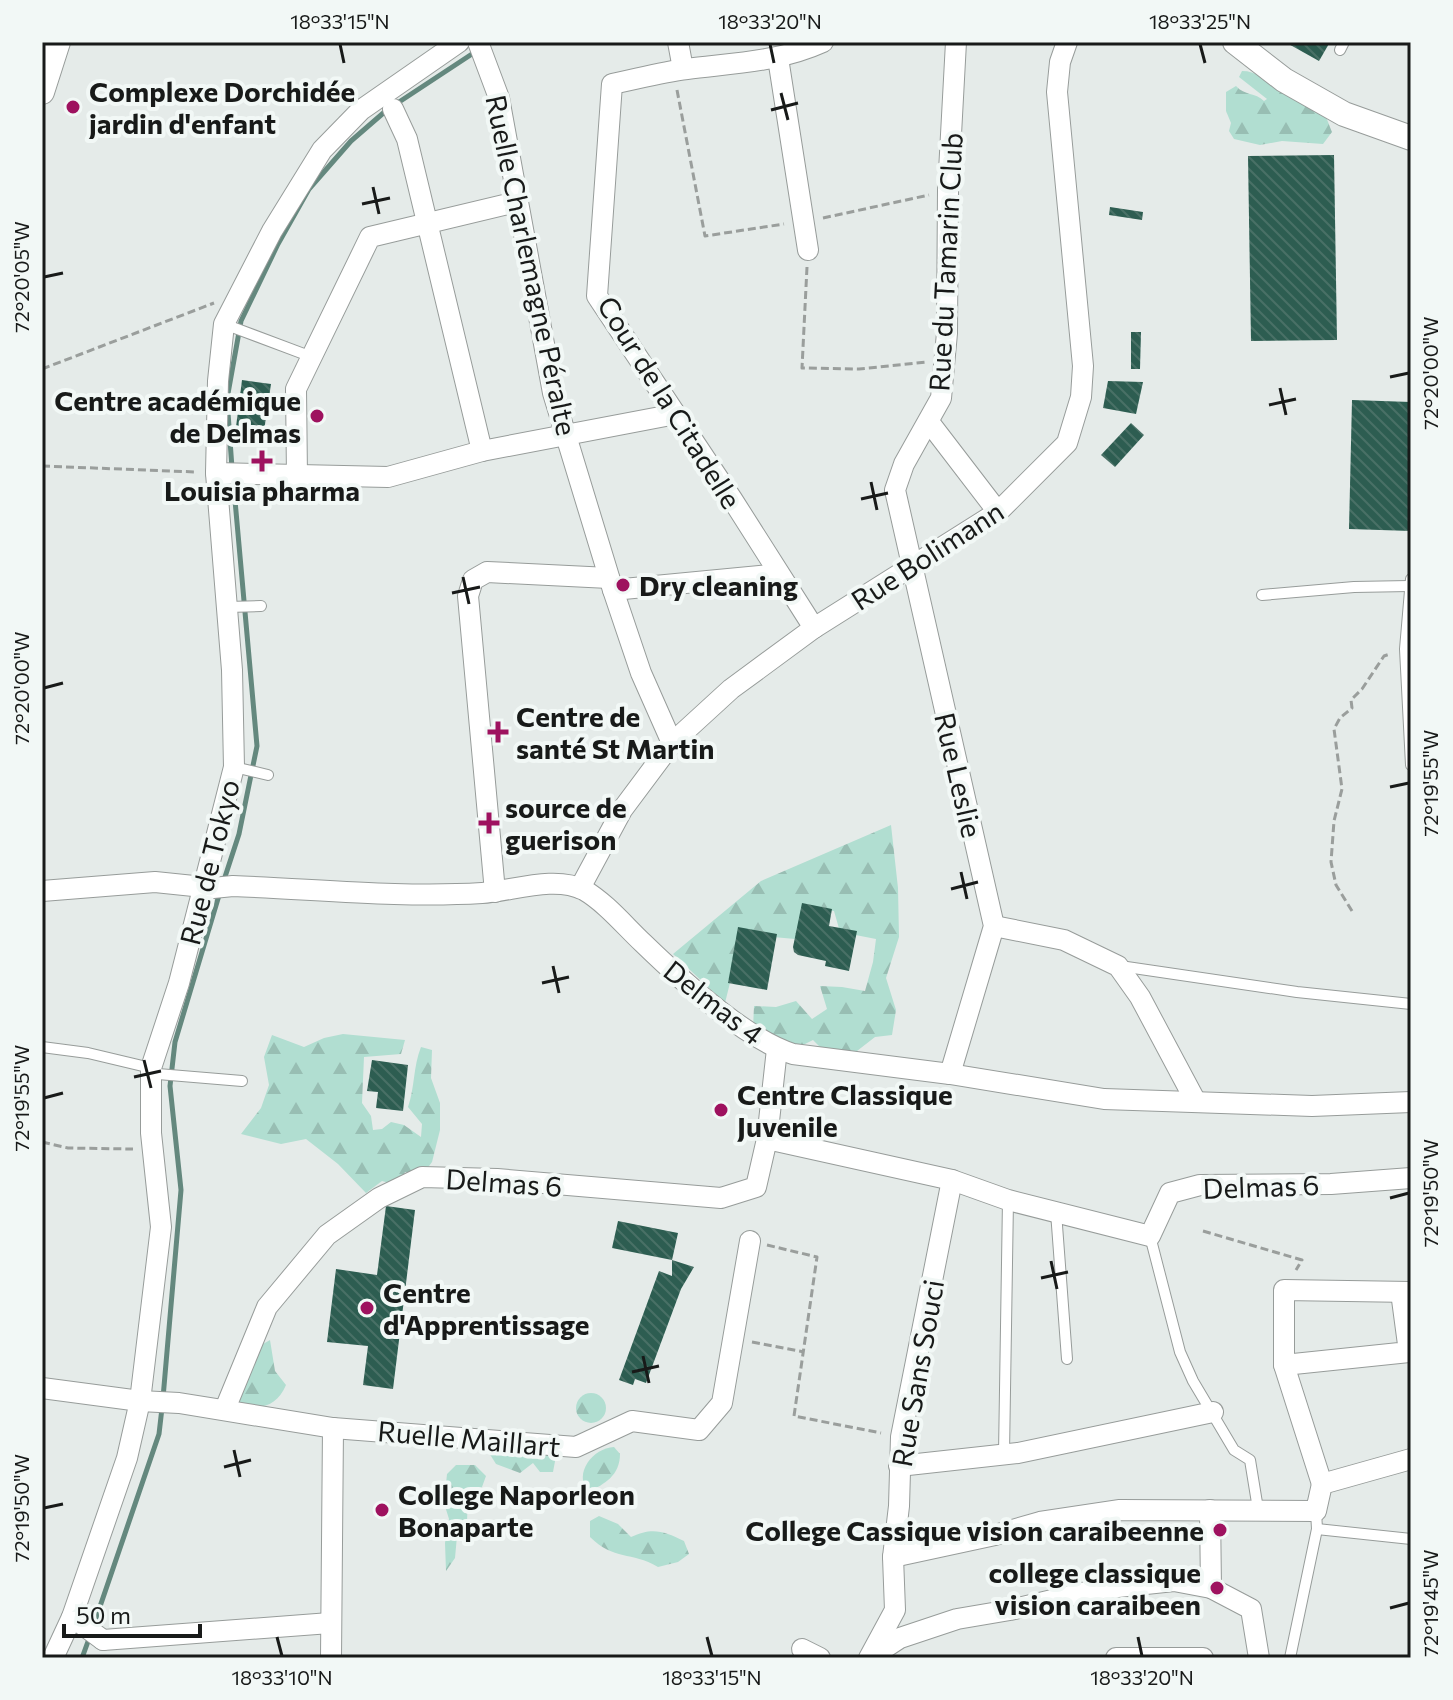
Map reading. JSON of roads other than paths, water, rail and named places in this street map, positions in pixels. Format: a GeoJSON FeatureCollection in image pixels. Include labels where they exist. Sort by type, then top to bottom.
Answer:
{"type":"FeatureCollection","features":[{"type":"Feature","properties":{"kind":"street"},"geometry":{"type":"LineString","coordinates":[[42,92],[58,42]]}},
{"type":"Feature","properties":{"kind":"street","name":"Rue de Tokyo"},"geometry":{"type":"LineString","coordinates":[[53,1658],[72,1617],[127,1458],[140,1401],[161,1227],[152,1149],[154,1071],[179,983],[216,887],[238,768],[231,607],[216,473],[218,381],[224,324],[272,231],[322,150],[361,110],[459,42]]}},
{"type":"Feature","properties":{"kind":"street"},"geometry":{"type":"LineString","coordinates":[[678,42],[678,70]]}},
{"type":"Feature","properties":{"kind":"street","name":"Cour de la Citadelle"},"geometry":{"type":"LineString","coordinates":[[814,628],[597,296],[612,84],[678,70],[778,58],[797,54],[823,42]]}},
{"type":"Feature","properties":{"kind":"street","name":"Rue du Tamarin Club"},"geometry":{"type":"LineString","coordinates":[[912,566],[895,490],[904,464],[941,398],[956,42]]}},
{"type":"Feature","properties":{"kind":"street","name":"Rue Bolimann"},"geometry":{"type":"LineString","coordinates":[[580,888],[622,810],[672,743],[731,689],[814,628],[998,512],[1067,443],[1081,397],[1083,366],[1057,92],[1060,62],[1067,42]]}},
{"type":"Feature","properties":{"kind":"street"},"geometry":{"type":"LineString","coordinates":[[1235,42],[1284,80],[1344,114],[1411,138]]}},
{"type":"Feature","properties":{"kind":"street","name":"Ruelle Charlemagne Péralte"},"geometry":{"type":"LineString","coordinates":[[482,50],[499,98],[553,393],[641,673],[672,743]]}},
{"type":"Feature","properties":{"kind":"street"},"geometry":{"type":"LineString","coordinates":[[778,58],[808,250]]}},
{"type":"Feature","properties":{"kind":"street"},"geometry":{"type":"LineString","coordinates":[[393,109],[407,139],[482,451]]}},
{"type":"Feature","properties":{"kind":"street"},"geometry":{"type":"LineString","coordinates":[[297,477],[296,389],[370,237],[516,202]]}},
{"type":"Feature","properties":{"kind":"street"},"geometry":{"type":"LineString","coordinates":[[216,473],[388,477],[482,451],[676,414]]}},
{"type":"Feature","properties":{"kind":"street"},"geometry":{"type":"LineString","coordinates":[[929,422],[998,512]]}},
{"type":"Feature","properties":{"kind":"street","name":"Rue Leslie"},"geometry":{"type":"LineString","coordinates":[[912,566],[994,926],[950,1074]]}},
{"type":"Feature","properties":{"kind":"street"},"geometry":{"type":"LineString","coordinates":[[495,892],[468,596],[473,580],[487,572],[611,584],[779,574]]}},
{"type":"Feature","properties":{"kind":"street"},"geometry":{"type":"LineString","coordinates":[[42,891],[155,882],[419,895],[495,892],[552,884],[580,888]]}},
{"type":"Feature","properties":{"kind":"street","name":"Delmas 4"},"geometry":{"type":"LineString","coordinates":[[580,888],[604,905],[668,967],[749,1033],[793,1054],[950,1074],[1104,1099],[1312,1106],[1411,1102]]}},
{"type":"Feature","properties":{"kind":"street"},"geometry":{"type":"LineString","coordinates":[[994,926],[1064,940],[1118,966],[1140,997],[1196,1102]]}},
{"type":"Feature","properties":{"kind":"street","name":"Delmas 6"},"geometry":{"type":"LineString","coordinates":[[225,1409],[267,1307],[327,1235],[379,1198],[422,1177],[497,1179],[721,1198],[756,1187],[767,1139],[777,1049]]}},
{"type":"Feature","properties":{"kind":"street"},"geometry":{"type":"LineString","coordinates":[[767,1139],[952,1180],[1008,1200],[1150,1236]]}},
{"type":"Feature","properties":{"kind":"street","name":"Delmas 6"},"geometry":{"type":"LineString","coordinates":[[1150,1236],[1170,1193],[1200,1185],[1331,1184],[1411,1178]]}},
{"type":"Feature","properties":{"kind":"street","name":"Rue Sans Souci"},"geometry":{"type":"LineString","coordinates":[[869,1658],[895,1610],[893,1557],[899,1506],[901,1437],[952,1180]]}},
{"type":"Feature","properties":{"kind":"street","name":"Ruelle Maillart"},"geometry":{"type":"LineString","coordinates":[[140,1401],[225,1409],[333,1428],[576,1447],[632,1421],[699,1430],[722,1403],[750,1241]]}},
{"type":"Feature","properties":{"kind":"street"},"geometry":{"type":"LineString","coordinates":[[893,1557],[1053,1520],[1120,1510],[1258,1509],[1317,1520],[1322,1484],[1284,1365],[1284,1290],[1406,1292],[1409,1352],[1284,1365]]}},
{"type":"Feature","properties":{"kind":"street"},"geometry":{"type":"LineString","coordinates":[[42,1388],[140,1401]]}},
{"type":"Feature","properties":{"kind":"street"},"geometry":{"type":"LineString","coordinates":[[899,1466],[1004,1454],[1213,1412]]}},
{"type":"Feature","properties":{"kind":"street"},"geometry":{"type":"LineString","coordinates":[[331,1658],[333,1428]]}},
{"type":"Feature","properties":{"kind":"street"},"geometry":{"type":"LineString","coordinates":[[1322,1484],[1411,1459]]}},
{"type":"Feature","properties":{"kind":"street"},"geometry":{"type":"LineString","coordinates":[[1210,1510],[1211,1588]]}},
{"type":"Feature","properties":{"kind":"street"},"geometry":{"type":"LineString","coordinates":[[869,1658],[900,1638],[957,1619],[1099,1589],[1174,1581],[1211,1588],[1251,1609],[1259,1658]]}},
{"type":"Feature","properties":{"kind":"street"},"geometry":{"type":"LineString","coordinates":[[72,1617],[100,1649],[330,1623]]}},
{"type":"Feature","properties":{"kind":"street"},"geometry":{"type":"LineString","coordinates":[[1116,1658],[1203,1658]]}},
{"type":"Feature","properties":{"kind":"lane"},"geometry":{"type":"LineString","coordinates":[[224,324],[312,357]]}},
{"type":"Feature","properties":{"kind":"lane"},"geometry":{"type":"LineString","coordinates":[[1262,595],[1410,583],[1405,649],[1411,765]]}},
{"type":"Feature","properties":{"kind":"lane"},"geometry":{"type":"LineString","coordinates":[[231,607],[261,606]]}},
{"type":"Feature","properties":{"kind":"lane"},"geometry":{"type":"LineString","coordinates":[[238,768],[268,775]]}},
{"type":"Feature","properties":{"kind":"lane"},"geometry":{"type":"LineString","coordinates":[[1118,966],[1297,992],[1411,1004]]}},
{"type":"Feature","properties":{"kind":"lane"},"geometry":{"type":"LineString","coordinates":[[42,1047],[88,1053],[193,1078],[242,1081]]}},
{"type":"Feature","properties":{"kind":"lane"},"geometry":{"type":"LineString","coordinates":[[1004,1454],[1008,1200]]}},
{"type":"Feature","properties":{"kind":"lane"},"geometry":{"type":"LineString","coordinates":[[1056,1212],[1067,1359]]}},
{"type":"Feature","properties":{"kind":"lane"},"geometry":{"type":"LineString","coordinates":[[1150,1236],[1180,1352],[1193,1381],[1234,1450],[1250,1460],[1258,1509]]}},
{"type":"Feature","properties":{"kind":"lane"},"geometry":{"type":"LineString","coordinates":[[1290,1658],[1317,1520],[1411,1539]]}},
{"type":"Feature","properties":{"kind":"waterway"},"geometry":{"type":"LineString","coordinates":[[396,104],[475,52]]}},
{"type":"Feature","properties":{"kind":"waterway"},"geometry":{"type":"LineString","coordinates":[[232,468],[227,399],[241,321],[309,189],[351,141],[388,109]]}},
{"type":"Feature","properties":{"kind":"waterway"},"geometry":{"type":"LineString","coordinates":[[223,883],[239,834],[257,746],[233,478]]}},
{"type":"Feature","properties":{"kind":"waterway"},"geometry":{"type":"LineString","coordinates":[[163,1398],[181,1190],[170,1086],[175,1042],[220,892]]}},
{"type":"Feature","properties":{"kind":"waterway"},"geometry":{"type":"LineString","coordinates":[[93,1627],[159,1434],[162,1408]]}},
{"type":"Feature","properties":{"kind":"waterway"},"geometry":{"type":"LineString","coordinates":[[82,1658],[90,1636]]}},
{"type":"Feature","properties":{"kind":"place","name":"Complexe Dorchidée jardin d'enfant"},"geometry":{"type":"Point","coordinates":[73,107]}},
{"type":"Feature","properties":{"kind":"place","name":"Centre académique de Delmas"},"geometry":{"type":"Point","coordinates":[317,416]}},
{"type":"Feature","properties":{"kind":"place","name":"Louisia pharma"},"geometry":{"type":"Point","coordinates":[262,461]}},
{"type":"Feature","properties":{"kind":"place","name":"Dry cleaning"},"geometry":{"type":"Point","coordinates":[623,585]}},
{"type":"Feature","properties":{"kind":"place","name":"Centre de santé St Martin"},"geometry":{"type":"Point","coordinates":[498,732]}},
{"type":"Feature","properties":{"kind":"place","name":"source de guerison"},"geometry":{"type":"Point","coordinates":[489,823]}},
{"type":"Feature","properties":{"kind":"place","name":"Centre Classique Juvenile"},"geometry":{"type":"Point","coordinates":[721,1110]}},
{"type":"Feature","properties":{"kind":"place","name":"Centre d'Apprentissage"},"geometry":{"type":"Point","coordinates":[367,1308]}},
{"type":"Feature","properties":{"kind":"place","name":"College Naporleon Bonaparte"},"geometry":{"type":"Point","coordinates":[382,1510]}},
{"type":"Feature","properties":{"kind":"place","name":"College Cassique vision caraibeenne"},"geometry":{"type":"Point","coordinates":[1220,1530]}},
{"type":"Feature","properties":{"kind":"place","name":"college classique vision caraibeen"},"geometry":{"type":"Point","coordinates":[1217,1588]}}]}
